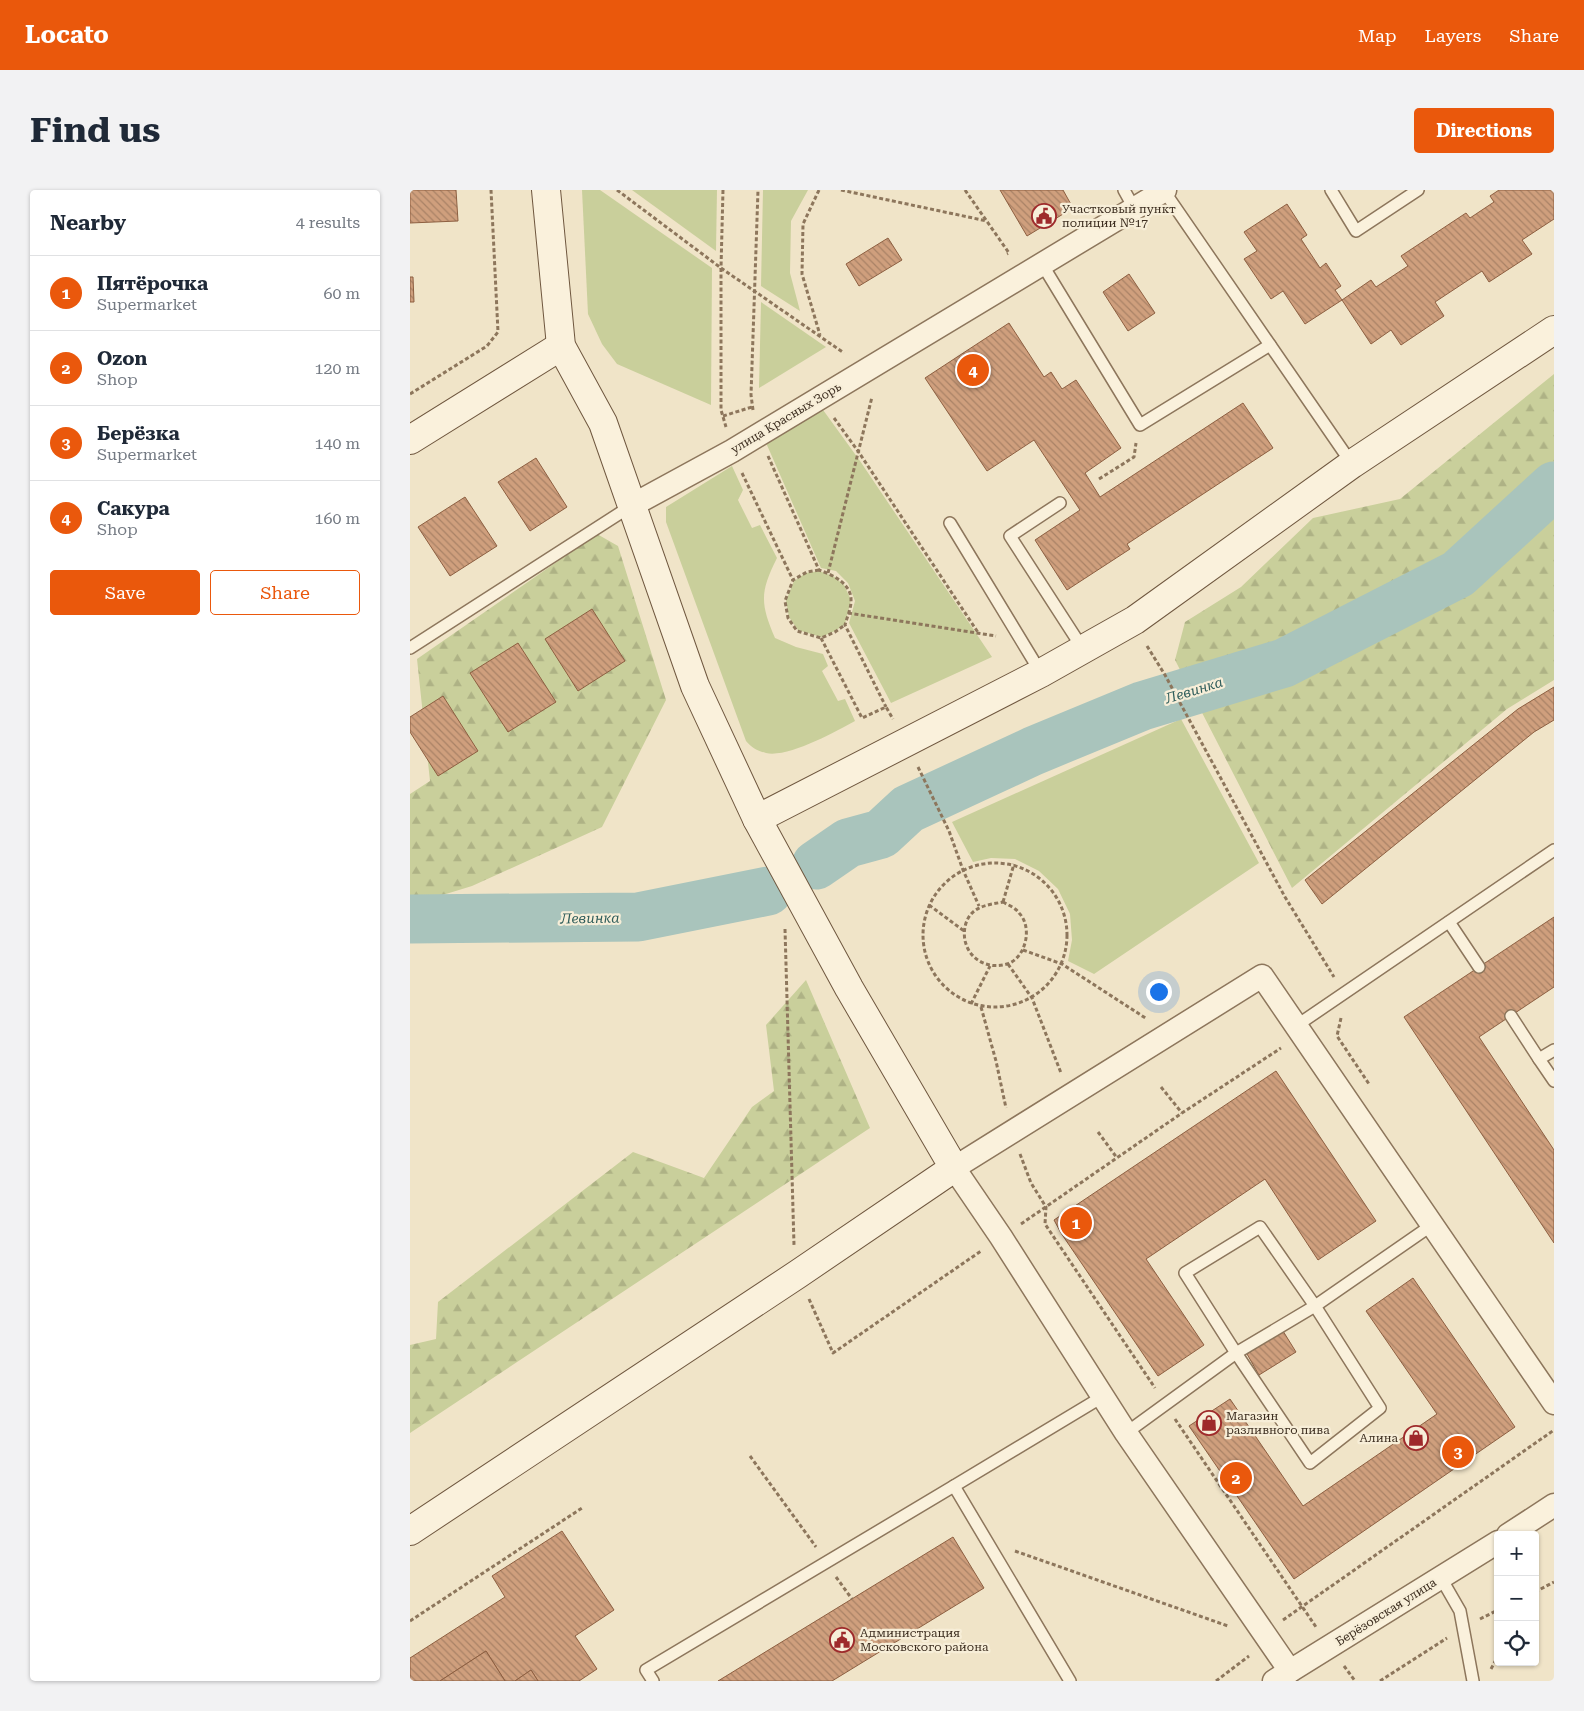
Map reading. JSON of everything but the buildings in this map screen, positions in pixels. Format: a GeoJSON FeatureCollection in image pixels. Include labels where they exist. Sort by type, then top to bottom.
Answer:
{"type":"FeatureCollection","features":[{"type":"Feature","properties":{"kind":"street"},"geometry":{"type":"LineString","coordinates":[[546,190],[561,346],[603,423],[695,686],[757,819],[849,988],[954,1168],[1126,1433],[1261,1635],[1282,1676]]}},
{"type":"Feature","properties":{"kind":"street","name":"улица Красных Зорь"},"geometry":{"type":"LineString","coordinates":[[631,506],[732,451],[1042,264],[1129,199],[1164,190]]}},
{"type":"Feature","properties":{"kind":"street"},"geometry":{"type":"LineString","coordinates":[[757,819],[913,754],[1041,673],[1135,620],[1352,464],[1554,330]]}},
{"type":"Feature","properties":{"kind":"street"},"geometry":{"type":"LineString","coordinates":[[410,440],[561,346]]}},
{"type":"Feature","properties":{"kind":"street"},"geometry":{"type":"LineString","coordinates":[[410,1531],[798,1274],[954,1168],[1262,976],[1554,1403]]}},
{"type":"Feature","properties":{"kind":"street"},"geometry":{"type":"LineString","coordinates":[[1514,1531],[1554,1506]]}},
{"type":"Feature","properties":{"kind":"street","name":"Берёзовская улица"},"geometry":{"type":"LineString","coordinates":[[1282,1676],[1494,1544]]}},
{"type":"Feature","properties":{"kind":"lane"},"geometry":{"type":"LineString","coordinates":[[1164,190],[1352,464]]}},
{"type":"Feature","properties":{"kind":"lane"},"geometry":{"type":"LineString","coordinates":[[1331,190],[1356,232],[1418,190]]}},
{"type":"Feature","properties":{"kind":"lane"},"geometry":{"type":"LineString","coordinates":[[1042,264],[1140,425],[1270,345]]}},
{"type":"Feature","properties":{"kind":"lane"},"geometry":{"type":"LineString","coordinates":[[1060,503],[1010,536],[1082,649]]}},
{"type":"Feature","properties":{"kind":"lane","name":"улица Красных Зорь"},"geometry":{"type":"LineString","coordinates":[[410,648],[631,506]]}},
{"type":"Feature","properties":{"kind":"lane"},"geometry":{"type":"LineString","coordinates":[[950,523],[1041,673]]}},
{"type":"Feature","properties":{"kind":"lane"},"geometry":{"type":"LineString","coordinates":[[1296,1026],[1554,850]]}},
{"type":"Feature","properties":{"kind":"lane"},"geometry":{"type":"LineString","coordinates":[[1448,922],[1479,967]]}},
{"type":"Feature","properties":{"kind":"lane"},"geometry":{"type":"LineString","coordinates":[[1511,1016],[1554,1082]]}},
{"type":"Feature","properties":{"kind":"lane"},"geometry":{"type":"LineString","coordinates":[[1540,1060],[1554,1050]]}},
{"type":"Feature","properties":{"kind":"lane"},"geometry":{"type":"LineString","coordinates":[[1126,1433],[1236,1354],[1315,1306],[1432,1224]]}},
{"type":"Feature","properties":{"kind":"lane"},"geometry":{"type":"LineString","coordinates":[[1260,1226],[1315,1306],[1380,1408],[1310,1463],[1236,1354],[1185,1273],[1260,1226]]}},
{"type":"Feature","properties":{"kind":"lane"},"geometry":{"type":"LineString","coordinates":[[653,1681],[646,1670],[1102,1396]]}},
{"type":"Feature","properties":{"kind":"lane"},"geometry":{"type":"LineString","coordinates":[[954,1486],[1070,1681]]}},
{"type":"Feature","properties":{"kind":"lane"},"geometry":{"type":"LineString","coordinates":[[1440,1578],[1460,1611],[1473,1681]]}},
{"type":"Feature","properties":{"kind":"path"},"geometry":{"type":"LineString","coordinates":[[410,394],[487,346],[498,332],[491,190]]}},
{"type":"Feature","properties":{"kind":"path"},"geometry":{"type":"LineString","coordinates":[[617,190],[721,268],[845,353],[836,358]]}},
{"type":"Feature","properties":{"kind":"path"},"geometry":{"type":"LineString","coordinates":[[723,190],[721,410],[732,451],[793,580]]}},
{"type":"Feature","properties":{"kind":"path"},"geometry":{"type":"LineString","coordinates":[[758,190],[751,395],[758,435],[819,570]]}},
{"type":"Feature","properties":{"kind":"path"},"geometry":{"type":"LineString","coordinates":[[819,190],[803,224],[802,274],[820,336]]}},
{"type":"Feature","properties":{"kind":"path"},"geometry":{"type":"LineString","coordinates":[[841,190],[988,221]]}},
{"type":"Feature","properties":{"kind":"path"},"geometry":{"type":"LineString","coordinates":[[965,190],[1009,253],[1001,258]]}},
{"type":"Feature","properties":{"kind":"path"},"geometry":{"type":"LineString","coordinates":[[828,574],[881,361]]}},
{"type":"Feature","properties":{"kind":"path"},"geometry":{"type":"LineString","coordinates":[[819,398],[858,451],[979,634]]}},
{"type":"Feature","properties":{"kind":"path"},"geometry":{"type":"LineString","coordinates":[[723,416],[753,407],[761,402]]}},
{"type":"Feature","properties":{"kind":"path"},"geometry":{"type":"LineString","coordinates":[[1099,478],[1134,456],[1140,425]]}},
{"type":"Feature","properties":{"kind":"path"},"geometry":{"type":"LineString","coordinates":[[845,625],[821,638],[797,631],[788,618],[785,600],[793,580],[806,572],[819,570],[845,584],[852,600],[845,625],[886,708],[913,754],[949,831],[979,906]]}},
{"type":"Feature","properties":{"kind":"path"},"geometry":{"type":"LineString","coordinates":[[848,613],[1022,640]]}},
{"type":"Feature","properties":{"kind":"path"},"geometry":{"type":"LineString","coordinates":[[1135,620],[1148,648],[1165,675],[1285,897],[1344,993],[1344,1006],[1337,1036],[1370,1085]]}},
{"type":"Feature","properties":{"kind":"path"},"geometry":{"type":"LineString","coordinates":[[821,638],[862,718],[886,708]]}},
{"type":"Feature","properties":{"kind":"path"},"geometry":{"type":"LineString","coordinates":[[991,862],[1014,864],[1037,875],[1055,892],[1065,915],[1068,940],[1062,964],[1054,978],[1032,998],[1007,1007],[981,1007],[971,1004],[945,988],[928,963],[922,934],[929,905],[938,889],[963,870],[991,862]]}},
{"type":"Feature","properties":{"kind":"path"},"geometry":{"type":"LineString","coordinates":[[1003,902],[1014,864]]}},
{"type":"Feature","properties":{"kind":"path"},"geometry":{"type":"LineString","coordinates":[[1003,902],[1020,913],[1027,931],[1023,950],[1008,964],[990,966],[979,961],[970,953],[965,943],[964,931],[968,917],[979,906],[1003,902]]}},
{"type":"Feature","properties":{"kind":"path"},"geometry":{"type":"LineString","coordinates":[[929,905],[964,931]]}},
{"type":"Feature","properties":{"kind":"path"},"geometry":{"type":"LineString","coordinates":[[785,923],[793,1242]]}},
{"type":"Feature","properties":{"kind":"path"},"geometry":{"type":"LineString","coordinates":[[1023,950],[1062,964],[1148,1020]]}},
{"type":"Feature","properties":{"kind":"path"},"geometry":{"type":"LineString","coordinates":[[1008,964],[1032,998],[1063,1078]]}},
{"type":"Feature","properties":{"kind":"path"},"geometry":{"type":"LineString","coordinates":[[971,1004],[990,966]]}},
{"type":"Feature","properties":{"kind":"path"},"geometry":{"type":"LineString","coordinates":[[981,1007],[996,1061],[1011,1133],[1031,1183],[1046,1207],[1045,1224],[1302,1607],[1355,1681]]}},
{"type":"Feature","properties":{"kind":"path"},"geometry":{"type":"LineString","coordinates":[[1161,1086],[1182,1113]]}},
{"type":"Feature","properties":{"kind":"path"},"geometry":{"type":"LineString","coordinates":[[1098,1132],[1117,1158]]}},
{"type":"Feature","properties":{"kind":"path"},"geometry":{"type":"LineString","coordinates":[[833,1353],[1046,1207]]}},
{"type":"Feature","properties":{"kind":"path"},"geometry":{"type":"LineString","coordinates":[[1216,1681],[1248,1657],[1261,1635],[1554,1430]]}},
{"type":"Feature","properties":{"kind":"path"},"geometry":{"type":"LineString","coordinates":[[750,1456],[852,1599]]}},
{"type":"Feature","properties":{"kind":"path"},"geometry":{"type":"LineString","coordinates":[[410,1621],[582,1508]]}},
{"type":"Feature","properties":{"kind":"path"},"geometry":{"type":"LineString","coordinates":[[986,1541],[1261,1635]]}},
{"type":"Feature","properties":{"kind":"path"},"geometry":{"type":"LineString","coordinates":[[1539,1590],[1554,1582]]}},
{"type":"Feature","properties":{"kind":"path"},"geometry":{"type":"LineString","coordinates":[[1380,1681],[1464,1628],[1494,1612]]}},
{"type":"Feature","properties":{"kind":"green space"},"geometry":{"type":"Polygon","coordinates":[[[582,190],[600,190],[712,268],[711,405],[617,364],[602,344],[588,314],[582,190]]]}},
{"type":"Feature","properties":{"kind":"green space"},"geometry":{"type":"Polygon","coordinates":[[[632,190],[717,190],[716,251],[632,190]]]}},
{"type":"Feature","properties":{"kind":"green space"},"geometry":{"type":"Polygon","coordinates":[[[763,190],[808,190],[791,221],[790,273],[800,311],[761,286],[763,190]]]}},
{"type":"Feature","properties":{"kind":"green space"},"geometry":{"type":"Polygon","coordinates":[[[761,302],[826,347],[759,388],[761,302]]]}},
{"type":"Feature","properties":{"kind":"green space"},"geometry":{"type":"Polygon","coordinates":[[[1554,374],[1554,680],[1507,709],[1292,888],[1175,660],[1185,622],[1241,587],[1313,518],[1400,499],[1554,374]]]}},
{"type":"Feature","properties":{"kind":"green space"},"geometry":{"type":"Polygon","coordinates":[[[818,403],[860,461],[992,657],[891,703],[849,623],[855,601],[848,583],[836,571],[821,568],[763,436],[818,403]]]}},
{"type":"Feature","properties":{"kind":"green space"},"geometry":{"type":"Polygon","coordinates":[[[732,466],[743,490],[738,500],[752,528],[760,525],[777,558],[767,580],[764,598],[767,616],[775,638],[796,647],[823,654],[828,666],[822,671],[838,701],[845,699],[855,721],[799,748],[775,754],[755,749],[746,741],[666,522],[666,507],[732,466]]]}},
{"type":"Feature","properties":{"kind":"green space"},"geometry":{"type":"Polygon","coordinates":[[[597,534],[618,546],[666,700],[602,827],[472,886],[410,905],[410,794],[430,781],[417,659],[597,534]]]}},
{"type":"Feature","properties":{"kind":"green space"},"geometry":{"type":"Polygon","coordinates":[[[819,571],[833,576],[844,585],[851,600],[845,624],[821,637],[798,630],[789,617],[786,601],[794,581],[806,573],[819,571]]]}},
{"type":"Feature","properties":{"kind":"green space"},"geometry":{"type":"Polygon","coordinates":[[[1181,719],[1259,863],[1094,974],[1068,961],[1072,940],[1070,914],[1058,889],[1039,871],[1015,859],[991,858],[973,862],[952,822],[1181,719]]]}},
{"type":"Feature","properties":{"kind":"green space"},"geometry":{"type":"Polygon","coordinates":[[[806,980],[870,1128],[410,1433],[410,1345],[436,1339],[438,1302],[633,1152],[704,1178],[752,1107],[774,1091],[766,1025],[806,980]]]}},
{"type":"Feature","properties":{"kind":"waterway","name":"Левинка"},"geometry":{"type":"LineString","coordinates":[[816,865],[848,843],[881,834],[908,809],[1033,751],[1142,706],[1284,663],[1458,574],[1554,486]]}},
{"type":"Feature","properties":{"kind":"waterway","name":"Левинка"},"geometry":{"type":"LineString","coordinates":[[410,919],[638,917],[768,891]]}},
{"type":"Feature","properties":{"kind":"place","name":"Участковый пункт полиции №17"},"geometry":{"type":"Point","coordinates":[1044,216]}},
{"type":"Feature","properties":{"kind":"place","name":"Сакура"},"geometry":{"type":"Point","coordinates":[973,370]}},
{"type":"Feature","properties":{"kind":"place","name":"Пятёрочка"},"geometry":{"type":"Point","coordinates":[1076,1223]}},
{"type":"Feature","properties":{"kind":"place","name":"Магазин разливного пива"},"geometry":{"type":"Point","coordinates":[1209,1423]}},
{"type":"Feature","properties":{"kind":"place","name":"Алина"},"geometry":{"type":"Point","coordinates":[1416,1438]}},
{"type":"Feature","properties":{"kind":"place","name":"Берёзка"},"geometry":{"type":"Point","coordinates":[1458,1452]}},
{"type":"Feature","properties":{"kind":"place","name":"Ozon"},"geometry":{"type":"Point","coordinates":[1236,1478]}},
{"type":"Feature","properties":{"kind":"place","name":"Администрация Московского района"},"geometry":{"type":"Point","coordinates":[842,1640]}}]}
